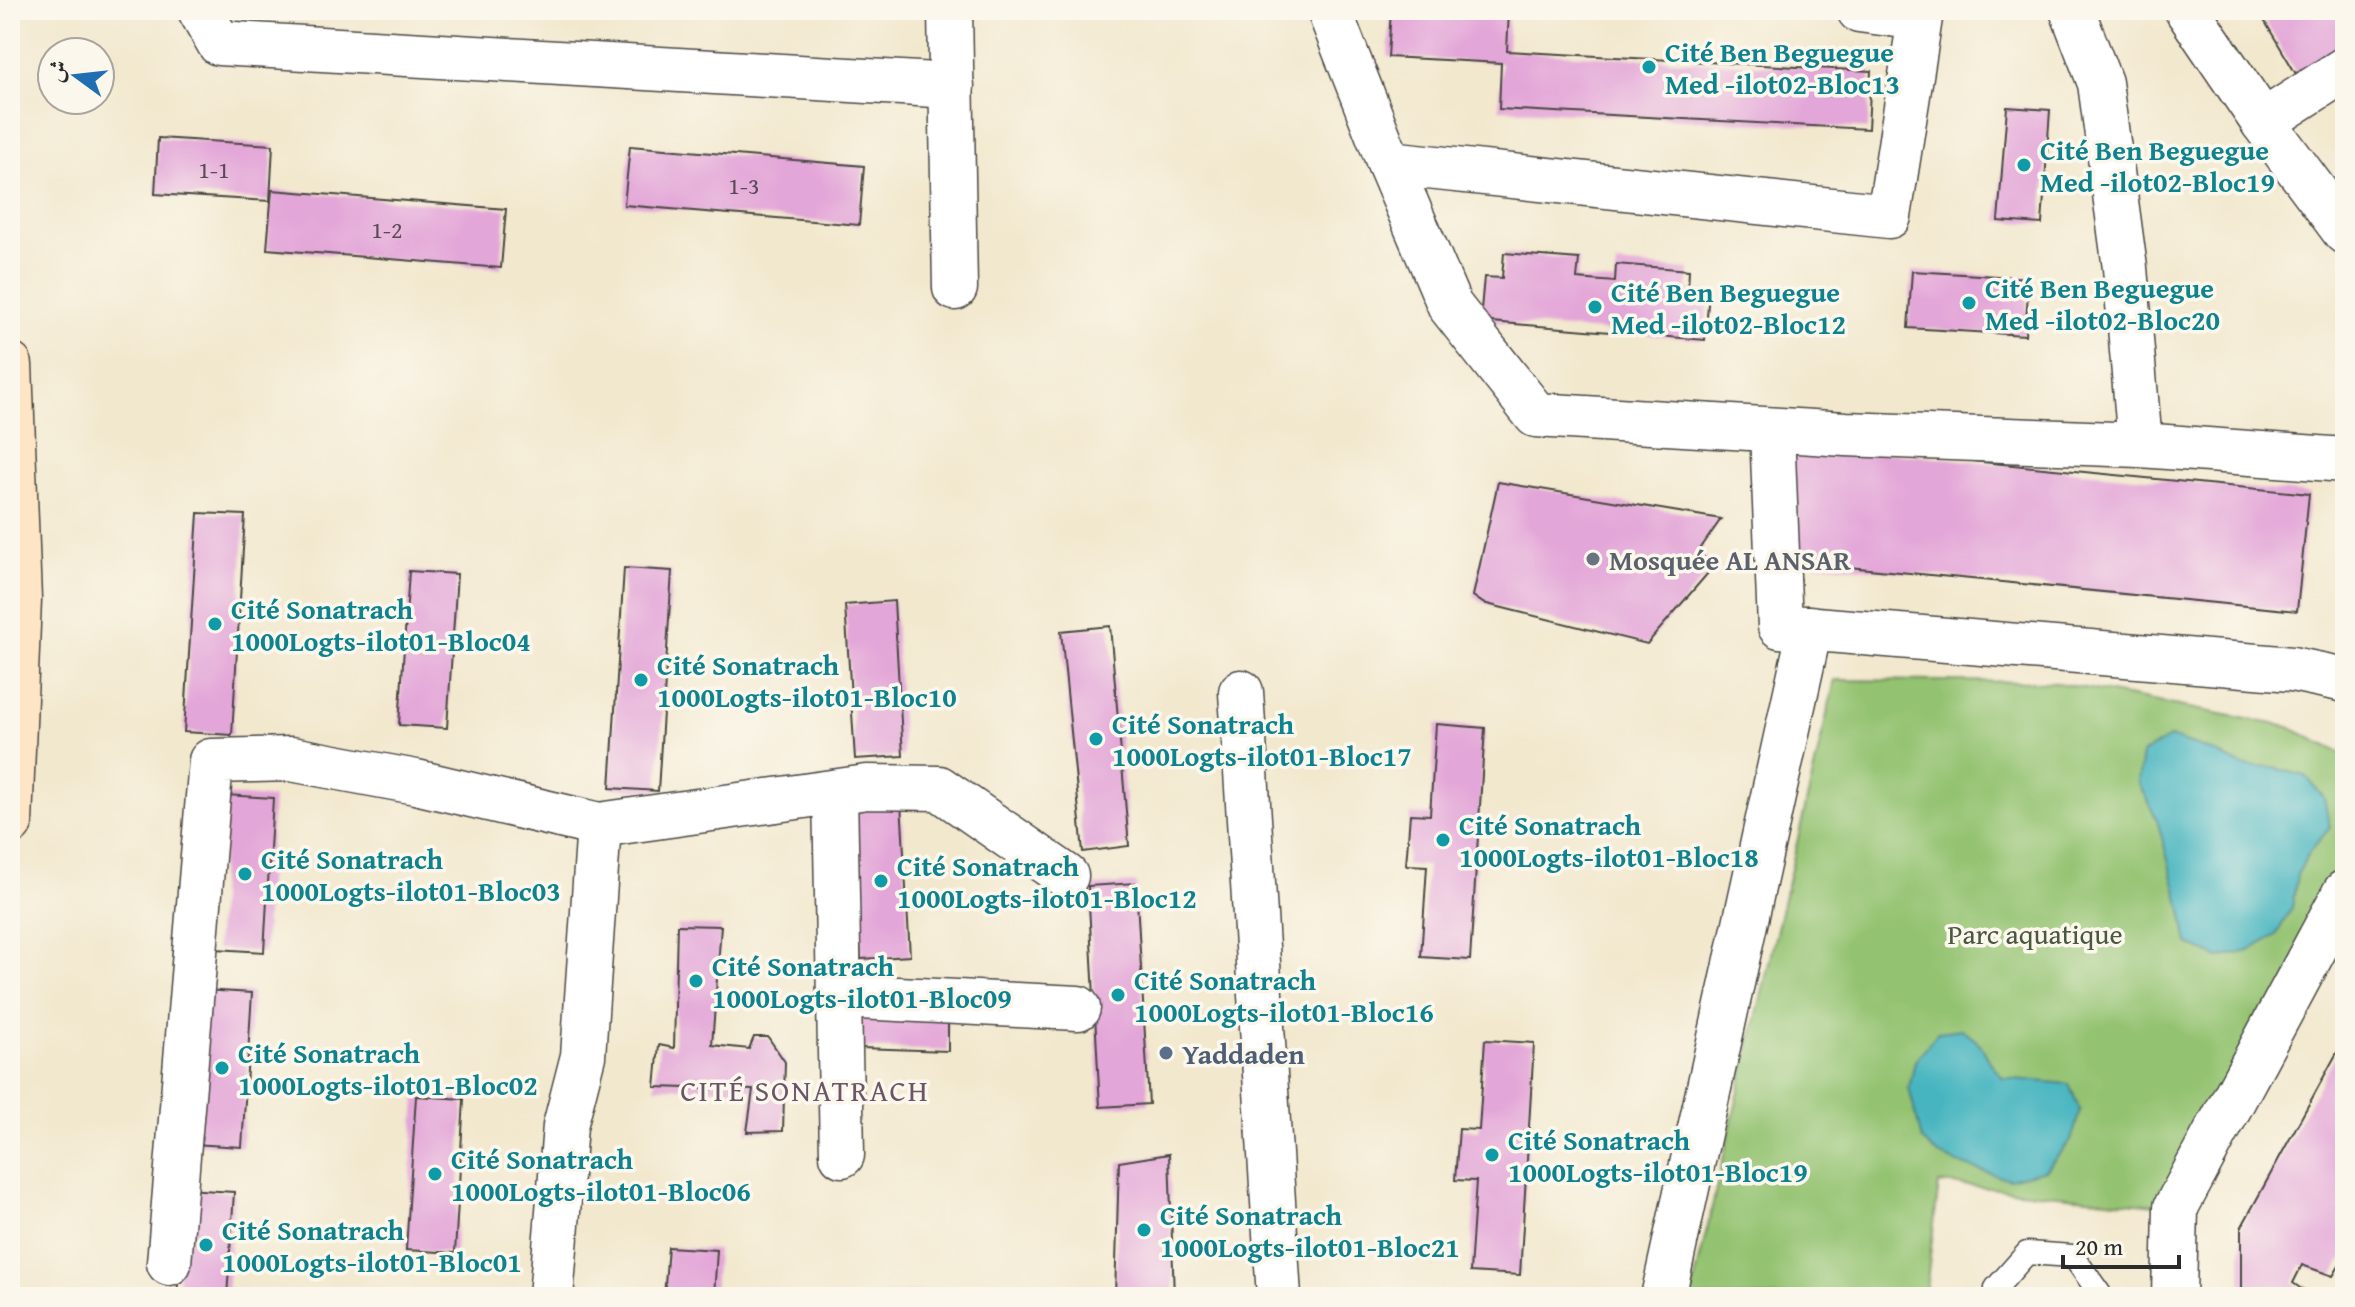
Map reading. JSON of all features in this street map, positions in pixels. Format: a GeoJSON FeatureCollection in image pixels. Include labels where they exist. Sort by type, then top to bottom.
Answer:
{"type":"FeatureCollection","features":[{"type":"Feature","properties":{"kind":"main road"},"geometry":{"type":"LineString","coordinates":[[10,365],[19,599],[10,823]]}},
{"type":"Feature","properties":{"kind":"street"},"geometry":{"type":"LineString","coordinates":[[200,10],[219,43],[952,86]]}},
{"type":"Feature","properties":{"kind":"street"},"geometry":{"type":"LineString","coordinates":[[950,10],[955,288]]}},
{"type":"Feature","properties":{"kind":"street"},"geometry":{"type":"LineString","coordinates":[[1329,10],[1450,306],[1536,415],[1772,430],[2140,445],[2345,460]]}},
{"type":"Feature","properties":{"kind":"street"},"geometry":{"type":"LineString","coordinates":[[1389,163],[1889,216],[1920,18],[1859,10]]}},
{"type":"Feature","properties":{"kind":"street"},"geometry":{"type":"LineString","coordinates":[[2072,10],[2100,83],[2125,268],[2140,445]]}},
{"type":"Feature","properties":{"kind":"street"},"geometry":{"type":"LineString","coordinates":[[2187,10],[2263,122],[2345,232]]}},
{"type":"Feature","properties":{"kind":"street"},"geometry":{"type":"LineString","coordinates":[[2263,122],[2345,69]]}},
{"type":"Feature","properties":{"kind":"street"},"geometry":{"type":"LineString","coordinates":[[1772,430],[1780,626],[2292,669],[2345,680]]}},
{"type":"Feature","properties":{"kind":"street"},"geometry":{"type":"LineString","coordinates":[[1663,1297],[1810,628]]}},
{"type":"Feature","properties":{"kind":"street"},"geometry":{"type":"LineString","coordinates":[[1241,692],[1279,1297]]}},
{"type":"Feature","properties":{"kind":"street"},"geometry":{"type":"LineString","coordinates":[[169,1263],[211,761],[291,759],[416,782],[599,825],[867,787],[939,788],[1066,876]]}},
{"type":"Feature","properties":{"kind":"street"},"geometry":{"type":"LineString","coordinates":[[835,792],[842,1155]]}},
{"type":"Feature","properties":{"kind":"street"},"geometry":{"type":"LineString","coordinates":[[551,1297],[565,1126],[583,1056],[599,825]]}},
{"type":"Feature","properties":{"kind":"street"},"geometry":{"type":"LineString","coordinates":[[2174,1297],[2176,1207],[2345,892]]}},
{"type":"Feature","properties":{"kind":"street"},"geometry":{"type":"LineString","coordinates":[[839,996],[1078,1008]]}},
{"type":"Feature","properties":{"kind":"lane"},"geometry":{"type":"LineString","coordinates":[[1998,1297],[1996,1288],[2027,1253],[2073,1256],[2100,1294],[2099,1297]]}},
{"type":"Feature","properties":{"kind":"green space","name":"Parc aquatique"},"geometry":{"type":"Polygon","coordinates":[[[1835,680],[2053,682],[2289,727],[2345,755],[2345,876],[2176,1207],[1939,1183],[1925,1297],[1691,1297],[1835,680]]]}},
{"type":"Feature","properties":{"kind":"water"},"geometry":{"type":"Polygon","coordinates":[[[2170,737],[2243,766],[2274,768],[2306,776],[2324,798],[2330,828],[2309,852],[2297,875],[2292,908],[2276,935],[2249,951],[2219,958],[2188,944],[2157,820],[2138,782],[2142,754],[2170,737]]]}},
{"type":"Feature","properties":{"kind":"water"},"geometry":{"type":"Polygon","coordinates":[[[1962,1029],[1980,1044],[2003,1078],[2069,1084],[2080,1110],[2071,1141],[2045,1170],[2009,1179],[1938,1155],[1922,1140],[1909,1088],[1915,1061],[1938,1032],[1962,1029]]]}},
{"type":"Feature","properties":{"kind":"building","name":"Cité Ben Beguegue Med -ilot02-Bloc13"},"geometry":{"type":"Polygon","coordinates":[[[1391,10],[1509,10],[1507,51],[1871,71],[1868,129],[1499,109],[1501,63],[1388,57],[1391,10]]]}},
{"type":"Feature","properties":{"kind":"building"},"geometry":{"type":"Polygon","coordinates":[[[2258,10],[2345,10],[2345,57],[2302,84],[2258,10]]]}},
{"type":"Feature","properties":{"kind":"building","name":"Cité Ben Beguegue Med -ilot02-Bloc19"},"geometry":{"type":"Polygon","coordinates":[[[2007,107],[2050,110],[2042,224],[1998,221],[2007,107]]]}},
{"type":"Feature","properties":{"kind":"building"},"geometry":{"type":"Polygon","coordinates":[[[158,138],[273,145],[270,201],[155,194],[158,138]]]}},
{"type":"Feature","properties":{"kind":"building"},"geometry":{"type":"Polygon","coordinates":[[[630,146],[864,166],[859,225],[624,205],[630,146]]]}},
{"type":"Feature","properties":{"kind":"building"},"geometry":{"type":"Polygon","coordinates":[[[272,190],[506,209],[501,268],[267,249],[272,190]]]}},
{"type":"Feature","properties":{"kind":"building","name":"Cité Ben Beguegue Med -ilot02-Bloc12"},"geometry":{"type":"Polygon","coordinates":[[[1504,253],[1579,259],[1577,279],[1615,282],[1616,264],[1689,270],[1688,290],[1709,292],[1705,340],[1480,321],[1484,277],[1502,278],[1504,253]]]}},
{"type":"Feature","properties":{"kind":"building","name":"Cité Ben Beguegue Med -ilot02-Bloc20"},"geometry":{"type":"Polygon","coordinates":[[[1912,271],[2029,278],[2025,335],[1908,328],[1912,271]]]}},
{"type":"Feature","properties":{"kind":"building"},"geometry":{"type":"Polygon","coordinates":[[[1789,443],[2309,494],[2297,611],[1777,560],[1789,443]]]}},
{"type":"Feature","properties":{"kind":"building","name":"Mosquée AL ANSAR"},"geometry":{"type":"Polygon","coordinates":[[[1498,482],[1721,519],[1698,552],[1714,566],[1647,644],[1483,603],[1473,596],[1498,482]]]}},
{"type":"Feature","properties":{"kind":"building","name":"Cité Sonatrach 1000Logts-ilot01-Bloc04"},"geometry":{"type":"Polygon","coordinates":[[[198,513],[245,515],[232,735],[184,732],[198,513]]]}},
{"type":"Feature","properties":{"kind":"building","name":"Cité Sonatrach 1000Logts-ilot01-Bloc10"},"geometry":{"type":"Polygon","coordinates":[[[624,568],[672,571],[658,791],[610,788],[624,568]]]}},
{"type":"Feature","properties":{"kind":"building"},"geometry":{"type":"Polygon","coordinates":[[[409,571],[457,574],[447,728],[399,725],[409,571]]]}},
{"type":"Feature","properties":{"kind":"building"},"geometry":{"type":"Polygon","coordinates":[[[894,601],[903,756],[855,759],[845,605],[894,601]]]}},
{"type":"Feature","properties":{"kind":"building","name":"Cité Sonatrach 1000Logts-ilot01-Bloc17"},"geometry":{"type":"Polygon","coordinates":[[[1110,626],[1129,846],[1083,852],[1061,631],[1110,626]]]}},
{"type":"Feature","properties":{"kind":"building","name":"Cité Sonatrach 1000Logts-ilot01-Bloc18"},"geometry":{"type":"Polygon","coordinates":[[[1436,724],[1485,728],[1470,960],[1421,957],[1427,866],[1406,865],[1410,814],[1430,815],[1436,724]]]}},
{"type":"Feature","properties":{"kind":"building","name":"Cité Sonatrach 1000Logts-ilot01-Bloc03"},"geometry":{"type":"Polygon","coordinates":[[[225,795],[273,798],[264,952],[216,949],[225,795]]]}},
{"type":"Feature","properties":{"kind":"building","name":"Cité Sonatrach 1000Logts-ilot01-Bloc12"},"geometry":{"type":"Polygon","coordinates":[[[901,802],[910,956],[861,959],[852,805],[901,802]]]}},
{"type":"Feature","properties":{"kind":"building","name":"Cité Sonatrach 1000Logts-ilot01-Bloc16"},"geometry":{"type":"Polygon","coordinates":[[[1136,883],[1149,1104],[1100,1107],[1088,886],[1136,883]]]}},
{"type":"Feature","properties":{"kind":"building","name":"Cité Sonatrach 1000Logts-ilot01-Bloc09"},"geometry":{"type":"Polygon","coordinates":[[[677,925],[721,926],[712,1045],[749,1049],[754,1037],[768,1037],[785,1062],[783,1131],[747,1132],[753,1090],[655,1087],[659,1045],[674,1048],[677,925]]]}},
{"type":"Feature","properties":{"kind":"building","name":"Cité Sonatrach 1000Logts-ilot01-Bloc02"},"geometry":{"type":"Polygon","coordinates":[[[203,990],[252,993],[242,1147],[193,1144],[203,990]]]}},
{"type":"Feature","properties":{"kind":"building"},"geometry":{"type":"Polygon","coordinates":[[[948,1002],[948,1051],[860,1048],[861,1003],[948,1002]]]}},
{"type":"Feature","properties":{"kind":"building"},"geometry":{"type":"Polygon","coordinates":[[[2345,1038],[2345,1183],[2342,1188],[2345,1190],[2345,1213],[2339,1221],[2345,1223],[2345,1256],[2333,1276],[2302,1265],[2293,1283],[2313,1297],[2241,1297],[2241,1228],[2345,1038]]]}},
{"type":"Feature","properties":{"kind":"building","name":"Cité Sonatrach 1000Logts-ilot01-Bloc19"},"geometry":{"type":"Polygon","coordinates":[[[1485,1040],[1534,1043],[1520,1275],[1470,1272],[1476,1181],[1455,1180],[1459,1129],[1479,1130],[1485,1040]]]}},
{"type":"Feature","properties":{"kind":"building","name":"Cité Sonatrach 1000Logts-ilot01-Bloc06"},"geometry":{"type":"Polygon","coordinates":[[[416,1096],[464,1099],[455,1253],[406,1250],[416,1096]]]}},
{"type":"Feature","properties":{"kind":"building","name":"Cité Sonatrach 1000Logts-ilot01-Bloc21"},"geometry":{"type":"Polygon","coordinates":[[[1169,1154],[1174,1297],[1115,1297],[1119,1162],[1169,1154]]]}},
{"type":"Feature","properties":{"kind":"building","name":"Cité Sonatrach 1000Logts-ilot01-Bloc01"},"geometry":{"type":"Polygon","coordinates":[[[185,1189],[234,1192],[227,1297],[177,1297],[185,1189]]]}},
{"type":"Feature","properties":{"kind":"building"},"geometry":{"type":"Polygon","coordinates":[[[668,1247],[717,1250],[714,1297],[664,1297],[668,1247]]]}},
{"type":"Feature","properties":{"kind":"building"},"geometry":{"type":"Polygon","coordinates":[[[925,1291],[926,1297],[883,1297],[883,1295],[925,1291]]]}},
{"type":"Feature","properties":{"kind":"place","name":"Cité Ben Beguegue Med -ilot02-Bloc13"},"geometry":{"type":"Point","coordinates":[1649,67]}},
{"type":"Feature","properties":{"kind":"place","name":"Cité Ben Beguegue Med -ilot02-Bloc19"},"geometry":{"type":"Point","coordinates":[2024,165]}},
{"type":"Feature","properties":{"kind":"place","name":"Cité Ben Beguegue Med -ilot02-Bloc20"},"geometry":{"type":"Point","coordinates":[1969,303]}},
{"type":"Feature","properties":{"kind":"place","name":"Cité Ben Beguegue Med -ilot02-Bloc12"},"geometry":{"type":"Point","coordinates":[1595,307]}},
{"type":"Feature","properties":{"kind":"place","name":"Mosquée AL ANSAR"},"geometry":{"type":"Point","coordinates":[1593,559]}},
{"type":"Feature","properties":{"kind":"place","name":"Cité Sonatrach 1000Logts-ilot01-Bloc04"},"geometry":{"type":"Point","coordinates":[215,624]}},
{"type":"Feature","properties":{"kind":"place","name":"Cité Sonatrach 1000Logts-ilot01-Bloc10"},"geometry":{"type":"Point","coordinates":[641,680]}},
{"type":"Feature","properties":{"kind":"place","name":"Cité Sonatrach 1000Logts-ilot01-Bloc17"},"geometry":{"type":"Point","coordinates":[1096,739]}},
{"type":"Feature","properties":{"kind":"place","name":"Cité Sonatrach 1000Logts-ilot01-Bloc18"},"geometry":{"type":"Point","coordinates":[1443,840]}},
{"type":"Feature","properties":{"kind":"place","name":"Cité Sonatrach 1000Logts-ilot01-Bloc03"},"geometry":{"type":"Point","coordinates":[245,874]}},
{"type":"Feature","properties":{"kind":"place","name":"Cité Sonatrach 1000Logts-ilot01-Bloc12"},"geometry":{"type":"Point","coordinates":[881,881]}},
{"type":"Feature","properties":{"kind":"place","name":"Cité Sonatrach 1000Logts-ilot01-Bloc09"},"geometry":{"type":"Point","coordinates":[696,981]}},
{"type":"Feature","properties":{"kind":"place","name":"Cité Sonatrach 1000Logts-ilot01-Bloc16"},"geometry":{"type":"Point","coordinates":[1118,995]}},
{"type":"Feature","properties":{"kind":"place","name":"Yaddaden"},"geometry":{"type":"Point","coordinates":[1166,1053]}},
{"type":"Feature","properties":{"kind":"place","name":"Cité Sonatrach 1000Logts-ilot01-Bloc02"},"geometry":{"type":"Point","coordinates":[222,1068]}},
{"type":"Feature","properties":{"kind":"place","name":"Cité Sonatrach 1000Logts-ilot01-Bloc19"},"geometry":{"type":"Point","coordinates":[1492,1155]}},
{"type":"Feature","properties":{"kind":"place","name":"Cité Sonatrach 1000Logts-ilot01-Bloc06"},"geometry":{"type":"Point","coordinates":[435,1174]}},
{"type":"Feature","properties":{"kind":"place","name":"Cité Sonatrach 1000Logts-ilot01-Bloc21"},"geometry":{"type":"Point","coordinates":[1144,1230]}},
{"type":"Feature","properties":{"kind":"place","name":"Cité Sonatrach 1000Logts-ilot01-Bloc01"},"geometry":{"type":"Point","coordinates":[206,1245]}},
{"type":"Feature","properties":{"kind":"district","name":"CITÉ SONATRACH"},"geometry":{"type":"Point","coordinates":[805,1090]}}]}
